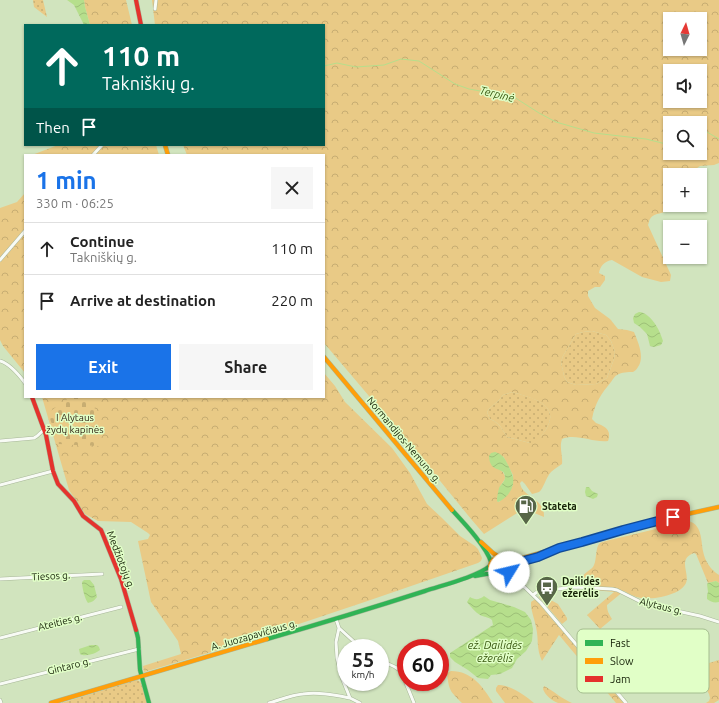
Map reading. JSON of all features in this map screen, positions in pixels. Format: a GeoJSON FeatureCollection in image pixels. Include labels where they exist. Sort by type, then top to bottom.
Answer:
{"type":"FeatureCollection","features":[{"type":"Feature","properties":{"kind":"main road"},"geometry":{"type":"LineString","coordinates":[[136,0],[141,24]]}},
{"type":"Feature","properties":{"kind":"main road","name":"Normandijos-Nemuno g."},"geometry":{"type":"LineString","coordinates":[[325,358],[473,534],[489,556],[490,564]]}},
{"type":"Feature","properties":{"kind":"main road","name":"Medžiotojų g."},"geometry":{"type":"LineString","coordinates":[[32,398],[48,441],[53,471],[58,484],[74,501],[83,516],[98,527],[103,534],[114,560],[138,638],[139,663],[149,703]]}},
{"type":"Feature","properties":{"kind":"main road"},"geometry":{"type":"LineString","coordinates":[[508,561],[652,522],[719,507]]}},
{"type":"Feature","properties":{"kind":"main road","name":"Normandijos-Nemuno g."},"geometry":{"type":"LineString","coordinates":[[473,534],[499,557]]}},
{"type":"Feature","properties":{"kind":"main road"},"geometry":{"type":"LineString","coordinates":[[510,570],[510,564],[502,557],[494,558],[490,564],[492,574],[501,577],[507,574],[516,563],[538,557],[559,548]]}},
{"type":"Feature","properties":{"kind":"main road","name":"A. Juozapavičiaus g."},"geometry":{"type":"LineString","coordinates":[[51,703],[336,619],[462,579],[485,570],[490,564]]}},
{"type":"Feature","properties":{"kind":"main road","name":"A. Juozapavičiaus g."},"geometry":{"type":"LineString","coordinates":[[462,579],[492,574]]}},
{"type":"Feature","properties":{"kind":"street"},"geometry":{"type":"LineString","coordinates":[[155,9],[156,0]]}},
{"type":"Feature","properties":{"kind":"street"},"geometry":{"type":"LineString","coordinates":[[94,154],[101,146]]}},
{"type":"Feature","properties":{"kind":"street"},"geometry":{"type":"LineString","coordinates":[[0,260],[24,232]]}},
{"type":"Feature","properties":{"kind":"street"},"geometry":{"type":"LineString","coordinates":[[0,361],[8,365],[24,382]]}},
{"type":"Feature","properties":{"kind":"street"},"geometry":{"type":"LineString","coordinates":[[0,442],[38,437],[44,430]]}},
{"type":"Feature","properties":{"kind":"street"},"geometry":{"type":"LineString","coordinates":[[0,485],[53,471]]}},
{"type":"Feature","properties":{"kind":"street"},"geometry":{"type":"LineString","coordinates":[[510,570],[513,576],[557,620],[577,644]]}},
{"type":"Feature","properties":{"kind":"street","name":"Tiesos g."},"geometry":{"type":"LineString","coordinates":[[0,579],[102,574]]}},
{"type":"Feature","properties":{"kind":"street"},"geometry":{"type":"LineString","coordinates":[[501,577],[510,580],[528,590]]}},
{"type":"Feature","properties":{"kind":"street","name":"Alytaus g."},"geometry":{"type":"LineString","coordinates":[[533,595],[542,591],[574,587],[617,590],[645,604],[700,616],[719,622]]}},
{"type":"Feature","properties":{"kind":"street","name":"Ateities g."},"geometry":{"type":"LineString","coordinates":[[0,638],[121,607]]}},
{"type":"Feature","properties":{"kind":"street"},"geometry":{"type":"LineString","coordinates":[[336,619],[339,628],[351,639]]}},
{"type":"Feature","properties":{"kind":"street"},"geometry":{"type":"LineString","coordinates":[[339,628],[336,642],[337,658],[342,678],[350,698]]}},
{"type":"Feature","properties":{"kind":"street","name":"Gintaro g."},"geometry":{"type":"LineString","coordinates":[[0,684],[139,649]]}},
{"type":"Feature","properties":{"kind":"street"},"geometry":{"type":"LineString","coordinates":[[389,664],[401,671],[414,703]]}},
{"type":"Feature","properties":{"kind":"street"},"geometry":{"type":"LineString","coordinates":[[269,703],[301,694],[314,693],[350,698],[360,703]]}},
{"type":"Feature","properties":{"kind":"street"},"geometry":{"type":"LineString","coordinates":[[618,693],[626,703]]}},
{"type":"Feature","properties":{"kind":"green space"},"geometry":{"type":"Polygon","coordinates":[[[33,0],[43,0],[47,17],[34,7],[33,0]]]}},
{"type":"Feature","properties":{"kind":"green space"},"geometry":{"type":"Polygon","coordinates":[[[84,0],[126,0],[132,24],[90,24],[84,0]]]}},
{"type":"Feature","properties":{"kind":"green space"},"geometry":{"type":"Polygon","coordinates":[[[152,0],[719,0],[719,163],[700,166],[697,168],[663,168],[663,212],[665,212],[654,215],[649,220],[648,225],[663,258],[663,264],[666,264],[671,275],[670,281],[661,282],[642,277],[612,260],[605,263],[600,268],[599,273],[605,276],[605,280],[600,287],[595,287],[588,291],[588,296],[595,308],[610,319],[618,329],[634,332],[640,350],[641,359],[637,369],[633,372],[621,373],[616,376],[597,403],[592,419],[607,429],[609,434],[608,441],[596,441],[573,437],[562,439],[562,464],[549,474],[540,491],[532,494],[522,481],[520,483],[524,491],[541,506],[544,511],[544,517],[522,510],[484,534],[325,344],[325,154],[187,154],[183,146],[325,146],[325,24],[155,24],[152,0]],[[592,331],[576,334],[561,362],[567,382],[576,385],[596,384],[607,378],[615,352],[611,341],[606,335],[592,331]],[[512,392],[503,395],[489,409],[487,412],[490,419],[499,425],[507,437],[535,443],[548,426],[550,413],[547,408],[537,400],[512,392]],[[503,456],[501,470],[505,475],[505,479],[499,490],[497,501],[499,502],[513,485],[513,475],[503,456]]]}},
{"type":"Feature","properties":{"kind":"green space"},"geometry":{"type":"Polygon","coordinates":[[[55,146],[156,146],[159,154],[35,154],[55,146]]]}},
{"type":"Feature","properties":{"kind":"green space"},"geometry":{"type":"Polygon","coordinates":[[[24,194],[24,372],[3,346],[0,340],[0,208],[17,202],[24,194]]]}},
{"type":"Feature","properties":{"kind":"green space"},"geometry":{"type":"Polygon","coordinates":[[[592,331],[606,335],[611,341],[615,352],[607,378],[596,384],[576,385],[567,382],[561,362],[563,356],[576,334],[592,331]]]}},
{"type":"Feature","properties":{"kind":"green space"},"geometry":{"type":"Polygon","coordinates":[[[325,374],[335,386],[345,402],[392,448],[410,473],[427,504],[460,536],[475,546],[482,558],[478,563],[312,620],[144,672],[143,666],[181,654],[178,641],[151,602],[138,541],[148,539],[150,535],[131,522],[98,521],[85,514],[69,490],[42,398],[325,398],[325,374]]]}},
{"type":"Feature","properties":{"kind":"green space"},"geometry":{"type":"Polygon","coordinates":[[[512,392],[537,400],[547,408],[550,413],[548,426],[536,443],[530,443],[507,437],[499,425],[490,419],[487,412],[489,409],[503,395],[512,392]]]}},
{"type":"Feature","properties":{"kind":"green space","name":"I Alytaus žydų kapinės"},"geometry":{"type":"Polygon","coordinates":[[[69,398],[87,398],[94,402],[99,446],[59,444],[48,413],[69,398]]]}},
{"type":"Feature","properties":{"kind":"green space"},"geometry":{"type":"Polygon","coordinates":[[[689,521],[699,529],[705,558],[708,564],[719,575],[719,583],[716,581],[708,583],[696,554],[694,553],[686,559],[685,566],[687,579],[686,583],[679,591],[666,596],[639,598],[624,591],[607,605],[612,619],[600,629],[587,615],[614,592],[583,589],[582,580],[584,574],[594,565],[598,545],[606,541],[689,521]]]}},
{"type":"Feature","properties":{"kind":"green space"},"geometry":{"type":"Polygon","coordinates":[[[497,560],[503,560],[507,564],[507,570],[503,574],[497,574],[493,570],[493,564],[497,560]]]}},
{"type":"Feature","properties":{"kind":"green space"},"geometry":{"type":"Polygon","coordinates":[[[544,592],[549,599],[558,604],[567,618],[567,620],[562,624],[539,597],[539,594],[544,592]]]}},
{"type":"Feature","properties":{"kind":"green space"},"geometry":{"type":"Polygon","coordinates":[[[536,600],[577,648],[577,656],[559,635],[542,661],[539,652],[531,602],[536,600]]]}},
{"type":"Feature","properties":{"kind":"green space"},"geometry":{"type":"Polygon","coordinates":[[[719,660],[719,700],[714,703],[706,703],[710,698],[708,693],[709,663],[719,660]]]}},
{"type":"Feature","properties":{"kind":"green space"},"geometry":{"type":"Polygon","coordinates":[[[449,672],[458,672],[471,677],[481,686],[493,703],[462,703],[449,687],[449,672]]]}},
{"type":"Feature","properties":{"kind":"green space"},"geometry":{"type":"Polygon","coordinates":[[[137,680],[141,683],[147,703],[61,703],[137,680]]]}},
{"type":"Feature","properties":{"kind":"green space"},"geometry":{"type":"Polygon","coordinates":[[[498,685],[512,688],[534,703],[505,703],[496,691],[498,685]]]}},
{"type":"Feature","properties":{"kind":"green space"},"geometry":{"type":"Polygon","coordinates":[[[544,686],[572,703],[558,703],[553,701],[545,693],[543,689],[544,686]]]}},
{"type":"Feature","properties":{"kind":"green space"},"geometry":{"type":"Polygon","coordinates":[[[608,693],[615,693],[624,703],[616,703],[608,693]]]}},
{"type":"Feature","properties":{"kind":"water"},"geometry":{"type":"Polygon","coordinates":[[[67,0],[84,0],[90,24],[84,24],[74,5],[67,0]]]}},
{"type":"Feature","properties":{"kind":"water"},"geometry":{"type":"Polygon","coordinates":[[[639,312],[647,315],[660,332],[663,341],[661,345],[654,347],[650,346],[647,334],[634,323],[633,318],[635,314],[639,312]]]}},
{"type":"Feature","properties":{"kind":"water"},"geometry":{"type":"Polygon","coordinates":[[[495,452],[502,455],[505,459],[513,477],[513,485],[510,492],[505,498],[498,502],[497,499],[499,488],[504,482],[505,474],[494,468],[490,463],[489,456],[491,453],[495,452]]]}},
{"type":"Feature","properties":{"kind":"water"},"geometry":{"type":"Polygon","coordinates":[[[586,487],[589,487],[592,491],[598,494],[597,497],[593,499],[586,496],[586,487]]]}},
{"type":"Feature","properties":{"kind":"water"},"geometry":{"type":"Polygon","coordinates":[[[84,580],[90,580],[94,585],[97,597],[88,603],[82,582],[84,580]]]}},
{"type":"Feature","properties":{"kind":"water"},"geometry":{"type":"Polygon","coordinates":[[[716,581],[719,583],[719,602],[711,602],[707,599],[707,584],[716,581]]]}},
{"type":"Feature","properties":{"kind":"water","name":"ež. Dailidės ežerėlis"},"geometry":{"type":"Polygon","coordinates":[[[484,596],[490,600],[525,612],[531,620],[533,629],[532,641],[526,651],[517,659],[512,668],[500,674],[491,675],[488,679],[478,678],[450,657],[450,653],[493,625],[492,620],[478,614],[467,602],[470,597],[477,599],[484,596]]]}},
{"type":"Feature","properties":{"kind":"water"},"geometry":{"type":"Polygon","coordinates":[[[91,645],[97,645],[100,650],[90,655],[80,654],[79,649],[91,645]]]}},
{"type":"Feature","properties":{"kind":"waterway","name":"Terpinė"},"geometry":{"type":"LineString","coordinates":[[325,66],[337,63],[356,67],[384,65],[401,59],[419,61],[455,84],[469,89],[514,97],[556,122],[594,133],[646,139],[663,143]]}},
{"type":"Feature","properties":{"kind":"waterway","name":"Terpinė"},"geometry":{"type":"LineString","coordinates":[[707,132],[719,139]]}},
{"type":"Feature","properties":{"kind":"traffic: fast"},"geometry":{"type":"LineString","coordinates":[[452,510],[480,542],[491,562]]}},
{"type":"Feature","properties":{"kind":"traffic: fast"},"geometry":{"type":"LineString","coordinates":[[510,568],[516,563],[535,558]]}},
{"type":"Feature","properties":{"kind":"traffic: fast"},"geometry":{"type":"LineString","coordinates":[[267,639],[346,616],[459,580],[476,574],[490,566]]}},
{"type":"Feature","properties":{"kind":"traffic: fast"},"geometry":{"type":"LineString","coordinates":[[475,576],[492,574]]}},
{"type":"Feature","properties":{"kind":"traffic: fast"},"geometry":{"type":"LineString","coordinates":[[136,630],[140,670],[149,703]]}},
{"type":"Feature","properties":{"kind":"traffic: slow"},"geometry":{"type":"LineString","coordinates":[[165,146],[168,154]]}},
{"type":"Feature","properties":{"kind":"traffic: slow"},"geometry":{"type":"LineString","coordinates":[[325,358],[452,510]]}},
{"type":"Feature","properties":{"kind":"traffic: slow"},"geometry":{"type":"LineString","coordinates":[[508,561],[660,520],[719,507]]}},
{"type":"Feature","properties":{"kind":"traffic: slow"},"geometry":{"type":"LineString","coordinates":[[481,542],[499,557]]}},
{"type":"Feature","properties":{"kind":"traffic: slow"},"geometry":{"type":"LineString","coordinates":[[500,557],[507,560],[510,567],[507,574],[500,577],[493,574],[490,567],[493,560],[500,557]]}},
{"type":"Feature","properties":{"kind":"traffic: slow"},"geometry":{"type":"LineString","coordinates":[[51,703],[267,639]]}},
{"type":"Feature","properties":{"kind":"traffic: jam"},"geometry":{"type":"LineString","coordinates":[[136,0],[141,24]]}},
{"type":"Feature","properties":{"kind":"traffic: jam"},"geometry":{"type":"LineString","coordinates":[[32,398],[46,435],[53,471],[58,484],[74,501],[83,516],[101,530],[121,579],[136,630]]}},
{"type":"Feature","properties":{"kind":"place","name":"Stateta"},"geometry":{"type":"Point","coordinates":[526,526]}},
{"type":"Feature","properties":{"kind":"place","name":"Dailidės ežerėlis"},"geometry":{"type":"Point","coordinates":[547,606]}},
{"type":"Feature","properties":{"kind":"route"},"geometry":{"type":"LineString","coordinates":[[509,572],[510,568],[516,563],[538,557],[559,548],[673,517]]}}]}
